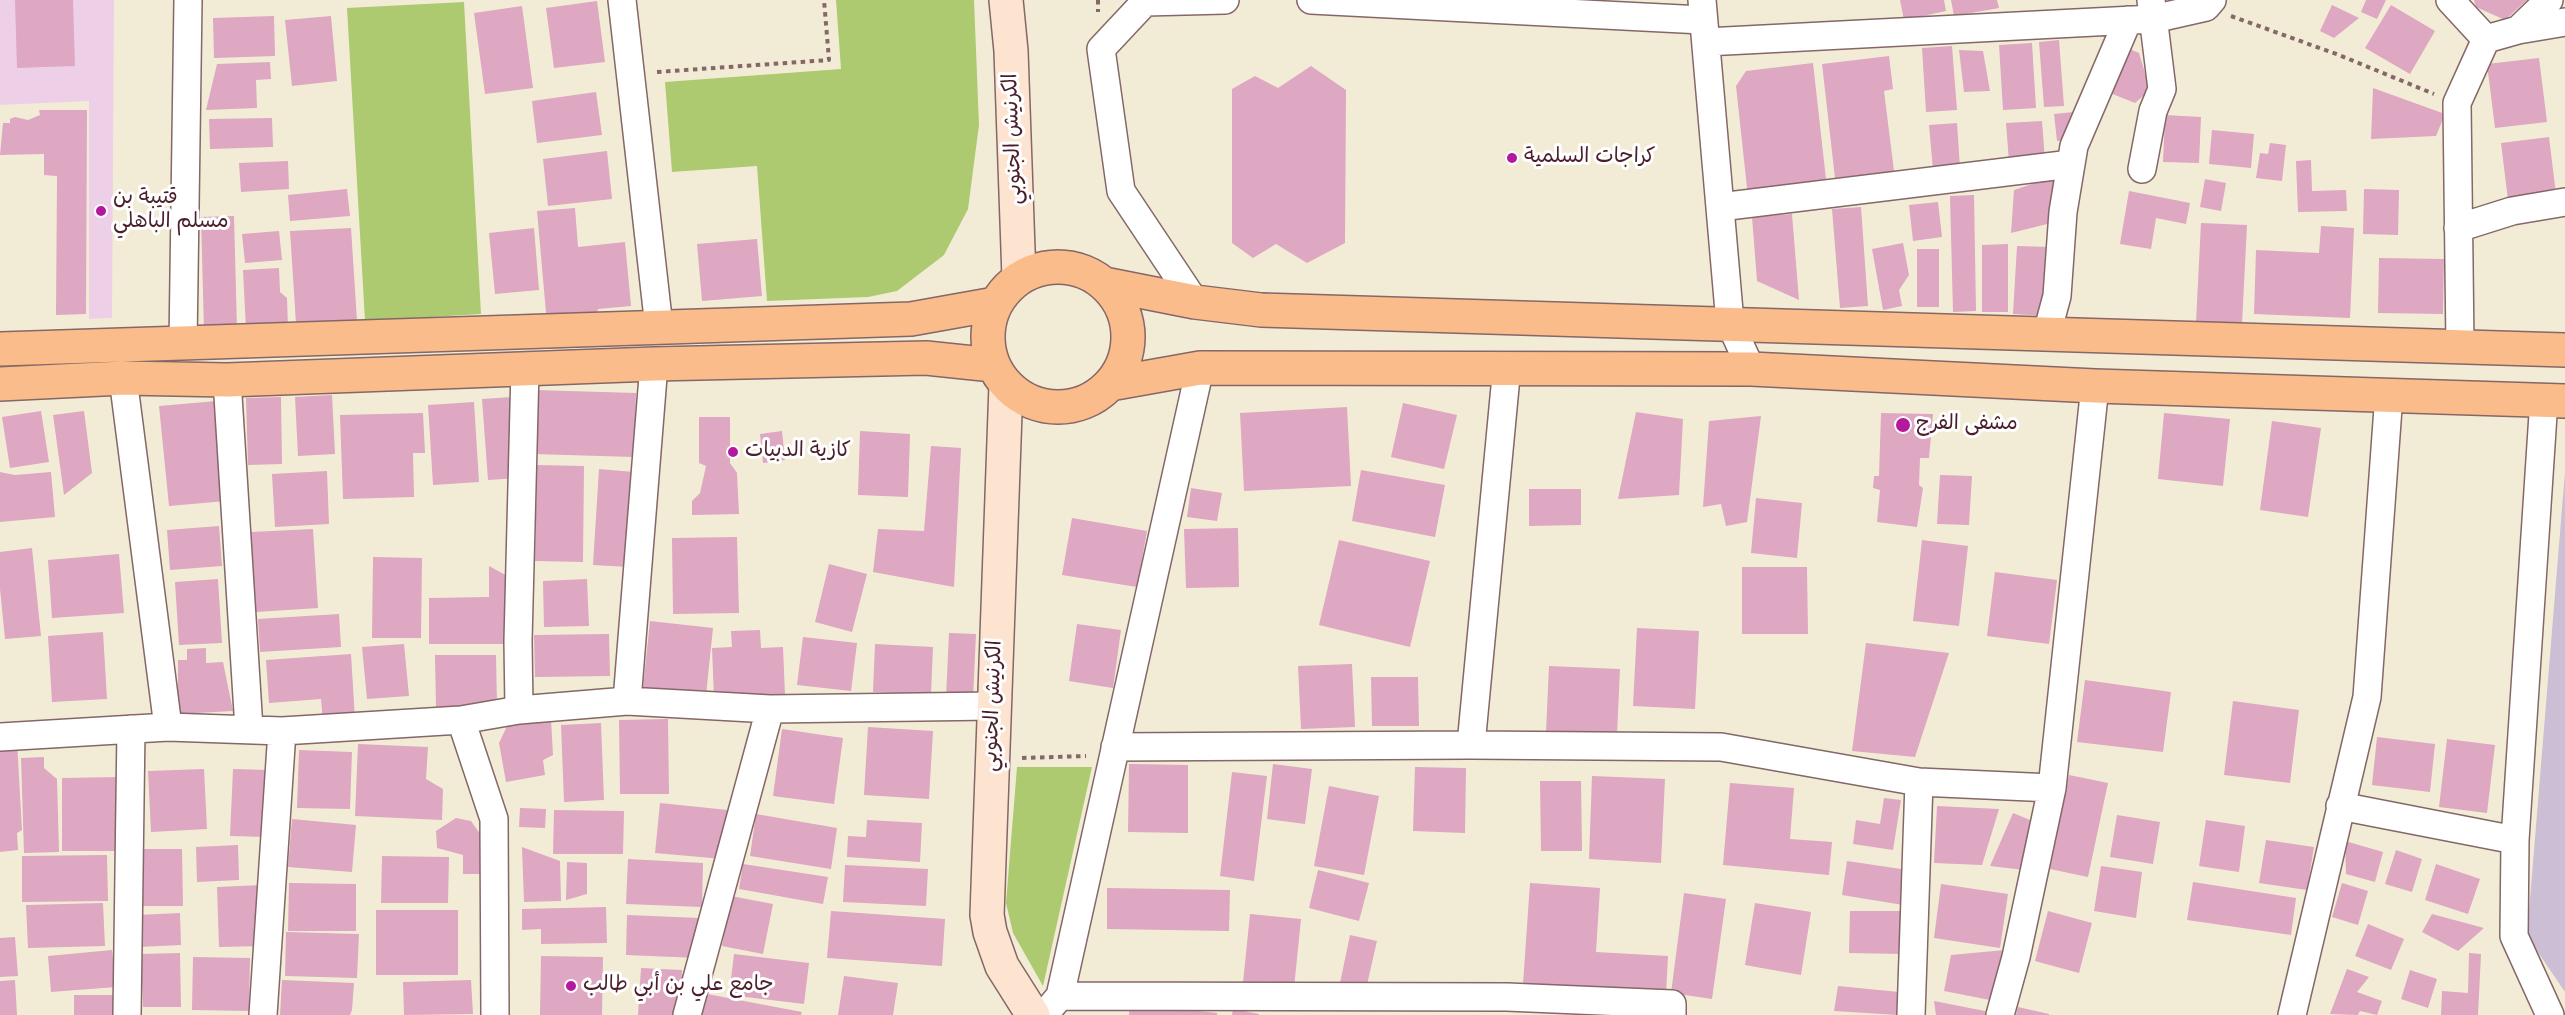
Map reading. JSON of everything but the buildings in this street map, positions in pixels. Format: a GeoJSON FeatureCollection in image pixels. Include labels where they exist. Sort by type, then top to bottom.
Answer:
{"type":"FeatureCollection","features":[{"type":"Feature","properties":{"kind":"main road","name":"الكرنيش الجنوبي"},"geometry":{"type":"LineString","coordinates":[[1006,0],[1011,51],[1018,278]]}},
{"type":"Feature","properties":{"kind":"main road"},"geometry":{"type":"LineString","coordinates":[[1064,267],[1086,272],[1104,284],[1119,301],[1126,322],[1128,344],[1122,366],[1110,384],[1092,398],[1071,406],[1049,407],[1026,399],[1000,375],[988,341],[995,304],[1018,278],[1040,268],[1064,267]]}},
{"type":"Feature","properties":{"kind":"main road"},"geometry":{"type":"LineString","coordinates":[[1104,284],[1194,302],[1261,310],[2565,350]]}},
{"type":"Feature","properties":{"kind":"main road"},"geometry":{"type":"LineString","coordinates":[[0,349],[911,319],[995,304]]}},
{"type":"Feature","properties":{"kind":"main road"},"geometry":{"type":"LineString","coordinates":[[0,384],[123,378],[227,380],[654,364],[926,358],[1000,375]]}},
{"type":"Feature","properties":{"kind":"main road"},"geometry":{"type":"LineString","coordinates":[[1110,384],[1200,368],[1507,366],[1751,369],[2095,386],[2554,400]]}},
{"type":"Feature","properties":{"kind":"main road","name":"الكرنيش الجنوبي"},"geometry":{"type":"LineString","coordinates":[[1000,375],[994,706],[987,879],[990,932],[1002,966],[1033,1015]]}},
{"type":"Feature","properties":{"kind":"street"},"geometry":{"type":"LineString","coordinates":[[183,344],[188,0]]}},
{"type":"Feature","properties":{"kind":"street"},"geometry":{"type":"LineString","coordinates":[[622,0],[659,327]]}},
{"type":"Feature","properties":{"kind":"street"},"geometry":{"type":"LineString","coordinates":[[1194,302],[1121,190],[1101,49],[1145,2],[1225,0]]}},
{"type":"Feature","properties":{"kind":"street"},"geometry":{"type":"LineString","coordinates":[[1311,0],[1703,21],[2144,13],[2209,4]]}},
{"type":"Feature","properties":{"kind":"street"},"geometry":{"type":"LineString","coordinates":[[2450,0],[2486,39]]}},
{"type":"Feature","properties":{"kind":"street"},"geometry":{"type":"LineString","coordinates":[[2518,30],[2549,0]]}},
{"type":"Feature","properties":{"kind":"street"},"geometry":{"type":"LineString","coordinates":[[2048,333],[2057,296],[2063,212],[2074,146],[2144,13]]}},
{"type":"Feature","properties":{"kind":"street"},"geometry":{"type":"LineString","coordinates":[[2142,169],[2153,111],[2162,89],[2144,13]]}},
{"type":"Feature","properties":{"kind":"street"},"geometry":{"type":"LineString","coordinates":[[1703,21],[1730,323],[1751,369]]}},
{"type":"Feature","properties":{"kind":"street"},"geometry":{"type":"LineString","coordinates":[[2460,346],[2457,103],[2486,39],[2518,30],[2565,22]]}},
{"type":"Feature","properties":{"kind":"street"},"geometry":{"type":"LineString","coordinates":[[1720,207],[2071,164]]}},
{"type":"Feature","properties":{"kind":"street"},"geometry":{"type":"LineString","coordinates":[[2458,228],[2512,211],[2565,202]]}},
{"type":"Feature","properties":{"kind":"street"},"geometry":{"type":"LineString","coordinates":[[627,701],[654,364]]}},
{"type":"Feature","properties":{"kind":"street"},"geometry":{"type":"LineString","coordinates":[[1471,745],[1507,366]]}},
{"type":"Feature","properties":{"kind":"street"},"geometry":{"type":"LineString","coordinates":[[1200,368],[1115,747],[1052,1005],[1507,997],[1672,1004],[1672,1015]]}},
{"type":"Feature","properties":{"kind":"street"},"geometry":{"type":"LineString","coordinates":[[519,710],[518,641],[525,369]]}},
{"type":"Feature","properties":{"kind":"street"},"geometry":{"type":"LineString","coordinates":[[123,378],[168,728]]}},
{"type":"Feature","properties":{"kind":"street"},"geometry":{"type":"LineString","coordinates":[[227,380],[249,729]]}},
{"type":"Feature","properties":{"kind":"street"},"geometry":{"type":"LineString","coordinates":[[2000,1015],[2016,957],[2052,788],[2095,386]]}},
{"type":"Feature","properties":{"kind":"street"},"geometry":{"type":"LineString","coordinates":[[2292,1015],[2367,697],[2389,394]]}},
{"type":"Feature","properties":{"kind":"street"},"geometry":{"type":"LineString","coordinates":[[2550,1015],[2514,936],[2515,840],[2554,400]]}},
{"type":"Feature","properties":{"kind":"street"},"geometry":{"type":"LineString","coordinates":[[0,737],[168,728],[282,731],[461,720],[519,710],[627,701],[770,709],[994,706]]}},
{"type":"Feature","properties":{"kind":"street"},"geometry":{"type":"LineString","coordinates":[[687,1015],[770,709]]}},
{"type":"Feature","properties":{"kind":"street"},"geometry":{"type":"LineString","coordinates":[[461,720],[494,819],[495,1015]]}},
{"type":"Feature","properties":{"kind":"street"},"geometry":{"type":"LineString","coordinates":[[127,1015],[131,729]]}},
{"type":"Feature","properties":{"kind":"street"},"geometry":{"type":"LineString","coordinates":[[263,1015],[282,731]]}},
{"type":"Feature","properties":{"kind":"street"},"geometry":{"type":"LineString","coordinates":[[1115,747],[1471,745],[1721,747],[1920,782],[2052,788]]}},
{"type":"Feature","properties":{"kind":"street"},"geometry":{"type":"LineString","coordinates":[[1911,1015],[1920,782]]}},
{"type":"Feature","properties":{"kind":"street"},"geometry":{"type":"LineString","coordinates":[[2340,807],[2515,840]]}},
{"type":"Feature","properties":{"kind":"path"},"geometry":{"type":"LineString","coordinates":[[630,74],[829,60],[824,0]]}},
{"type":"Feature","properties":{"kind":"path"},"geometry":{"type":"LineString","coordinates":[[2209,4],[2457,103]]}},
{"type":"Feature","properties":{"kind":"path"},"geometry":{"type":"LineString","coordinates":[[992,758],[1090,756],[1115,747]]}},
{"type":"Feature","properties":{"kind":"shaded area","name":"قتيبة بن مسلم الباهلي"},"geometry":{"type":"Polygon","coordinates":[[[0,0],[114,0],[112,318],[89,319],[89,101],[0,105],[0,0]]]}},
{"type":"Feature","properties":{"kind":"shaded area"},"geometry":{"type":"Polygon","coordinates":[[[2565,472],[2565,992],[2527,936],[2565,472]]]}},
{"type":"Feature","properties":{"kind":"green space"},"geometry":{"type":"Polygon","coordinates":[[[836,0],[974,0],[979,125],[968,209],[944,255],[897,291],[868,297],[767,301],[757,166],[672,172],[665,82],[841,69],[836,0]]]}},
{"type":"Feature","properties":{"kind":"green space"},"geometry":{"type":"Polygon","coordinates":[[[464,2],[481,314],[365,321],[347,8],[464,2]]]}},
{"type":"Feature","properties":{"kind":"green space"},"geometry":{"type":"Polygon","coordinates":[[[1017,767],[1092,767],[1043,986],[1013,933],[1006,903],[1017,767]]]}},
{"type":"Feature","properties":{"kind":"place","name":"كراجات السلمية"},"geometry":{"type":"Point","coordinates":[1512,158]}},
{"type":"Feature","properties":{"kind":"place","name":"قتيبة بن مسلم الباهلي"},"geometry":{"type":"Point","coordinates":[101,211]}},
{"type":"Feature","properties":{"kind":"place","name":"مشفى الفرج"},"geometry":{"type":"Point","coordinates":[1903,425]}},
{"type":"Feature","properties":{"kind":"place","name":"كازية الدبيات"},"geometry":{"type":"Point","coordinates":[733,452]}},
{"type":"Feature","properties":{"kind":"place","name":"جامع علي بن أبي طالب"},"geometry":{"type":"Point","coordinates":[571,986]}}]}
